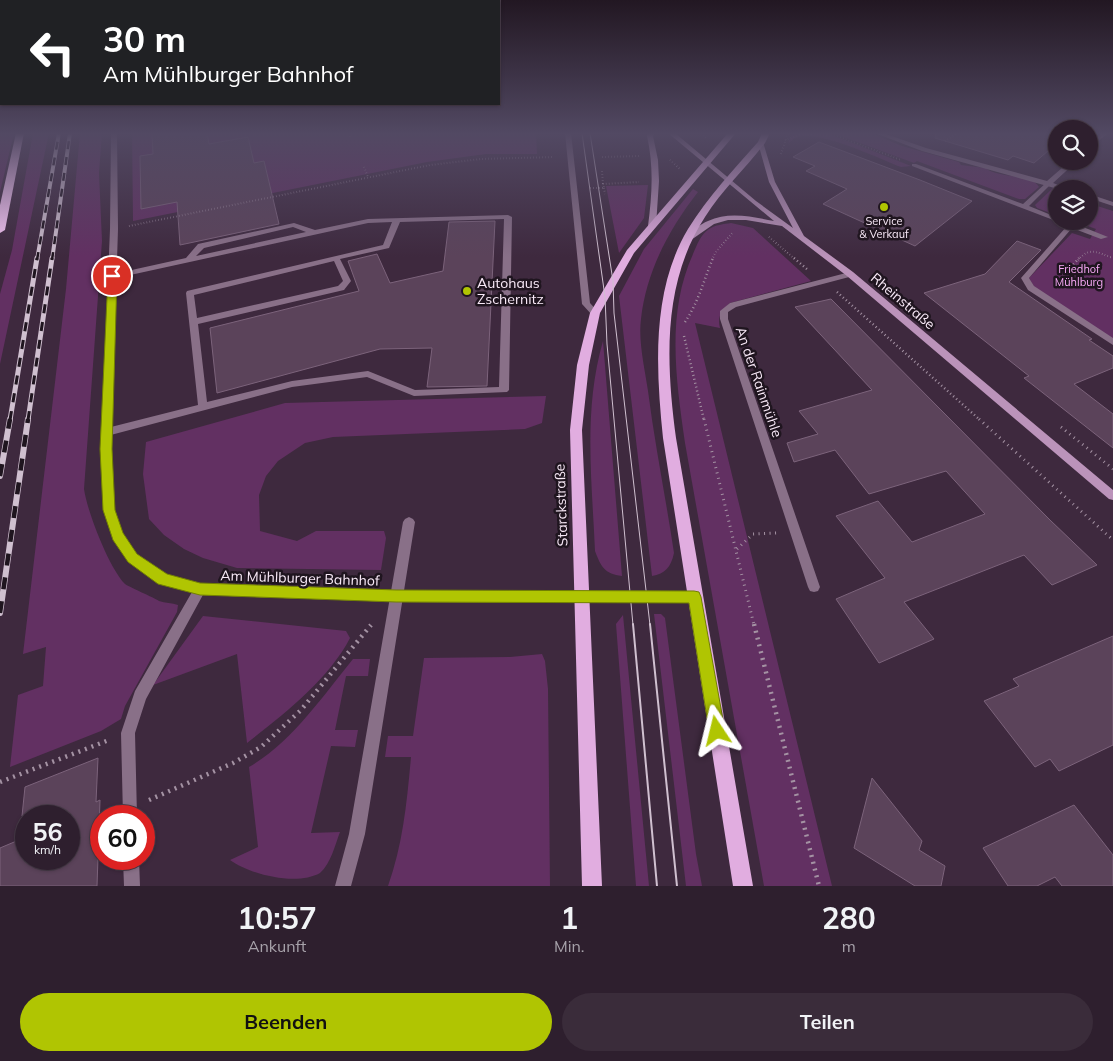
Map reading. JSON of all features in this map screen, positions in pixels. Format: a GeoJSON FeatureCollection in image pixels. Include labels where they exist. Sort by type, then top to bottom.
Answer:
{"type":"FeatureCollection","features":[{"type":"Feature","properties":{"kind":"highway"},"geometry":{"type":"LineString","coordinates":[[0,230],[11,174]]}},
{"type":"Feature","properties":{"kind":"main road","name":"Starckstraße"},"geometry":{"type":"LineString","coordinates":[[592,886],[576,430],[582,365],[595,313],[630,252],[695,174]]}},
{"type":"Feature","properties":{"kind":"main road"},"geometry":{"type":"LineString","coordinates":[[735,174],[709,205],[688,238],[677,263],[667,302],[663,348],[668,417],[694,597],[743,886]]}},
{"type":"Feature","properties":{"kind":"street","name":"Am Mühlburger Bahnhof"},"geometry":{"type":"LineString","coordinates":[[114,174],[107,432],[109,510],[118,536],[133,558],[163,579],[200,589],[396,596],[694,597]]}},
{"type":"Feature","properties":{"kind":"street"},"geometry":{"type":"LineString","coordinates":[[573,174],[586,304],[595,313]]}},
{"type":"Feature","properties":{"kind":"street"},"geometry":{"type":"LineString","coordinates":[[652,226],[657,174]]}},
{"type":"Feature","properties":{"kind":"street","name":"Rheinstraße"},"geometry":{"type":"LineString","coordinates":[[721,174],[850,274],[1113,496]]}},
{"type":"Feature","properties":{"kind":"street"},"geometry":{"type":"LineString","coordinates":[[770,174],[772,182],[802,237]]}},
{"type":"Feature","properties":{"kind":"street"},"geometry":{"type":"LineString","coordinates":[[940,174],[1048,217]]}},
{"type":"Feature","properties":{"kind":"street"},"geometry":{"type":"LineString","coordinates":[[1016,174],[1048,183]]}},
{"type":"Feature","properties":{"kind":"street"},"geometry":{"type":"LineString","coordinates":[[1024,208],[1048,184]]}},
{"type":"Feature","properties":{"kind":"street"},"geometry":{"type":"LineString","coordinates":[[1098,199],[1113,204]]}},
{"type":"Feature","properties":{"kind":"street"},"geometry":{"type":"LineString","coordinates":[[107,432],[292,384],[368,374],[414,393],[504,390],[508,217],[368,221],[112,276]]}},
{"type":"Feature","properties":{"kind":"street"},"geometry":{"type":"LineString","coordinates":[[688,238],[711,222],[733,218],[783,224]]}},
{"type":"Feature","properties":{"kind":"street"},"geometry":{"type":"LineString","coordinates":[[203,407],[190,294],[386,246],[396,220]]}},
{"type":"Feature","properties":{"kind":"street"},"geometry":{"type":"LineString","coordinates":[[1067,230],[1025,278],[1031,288],[1113,342]]}},
{"type":"Feature","properties":{"kind":"street"},"geometry":{"type":"LineString","coordinates":[[1086,230],[1104,236]]}},
{"type":"Feature","properties":{"kind":"street"},"geometry":{"type":"LineString","coordinates":[[193,322],[340,288],[347,281],[336,258]]}},
{"type":"Feature","properties":{"kind":"street","name":"An der Rainmühle"},"geometry":{"type":"LineString","coordinates":[[814,587],[724,319],[724,311],[733,305],[850,274]]}},
{"type":"Feature","properties":{"kind":"street"},"geometry":{"type":"LineString","coordinates":[[343,886],[357,834],[409,522]]}},
{"type":"Feature","properties":{"kind":"street"},"geometry":{"type":"LineString","coordinates":[[130,805],[128,733],[140,696],[200,589]]}},
{"type":"Feature","properties":{"kind":"street"},"geometry":{"type":"LineString","coordinates":[[131,870],[132,886]]}},
{"type":"Feature","properties":{"kind":"path"},"geometry":{"type":"LineString","coordinates":[[114,229],[382,174]]}},
{"type":"Feature","properties":{"kind":"path"},"geometry":{"type":"LineString","coordinates":[[602,174],[605,194]]}},
{"type":"Feature","properties":{"kind":"path"},"geometry":{"type":"LineString","coordinates":[[686,174],[691,179]]}},
{"type":"Feature","properties":{"kind":"path"},"geometry":{"type":"LineString","coordinates":[[574,188],[642,182]]}},
{"type":"Feature","properties":{"kind":"path"},"geometry":{"type":"LineString","coordinates":[[733,218],[737,222],[730,237],[715,253],[701,286],[695,308],[686,319],[683,329],[819,886]]}},
{"type":"Feature","properties":{"kind":"path"},"geometry":{"type":"LineString","coordinates":[[764,233],[824,282],[1113,540]]}},
{"type":"Feature","properties":{"kind":"path"},"geometry":{"type":"LineString","coordinates":[[1063,290],[1059,282],[1085,252],[1091,251],[1113,258]]}},
{"type":"Feature","properties":{"kind":"path"},"geometry":{"type":"LineString","coordinates":[[1059,426],[1113,469]]}},
{"type":"Feature","properties":{"kind":"path"},"geometry":{"type":"LineString","coordinates":[[737,550],[753,534],[795,533]]}},
{"type":"Feature","properties":{"kind":"path"},"geometry":{"type":"LineString","coordinates":[[145,805],[233,764],[260,747],[301,710],[396,596]]}},
{"type":"Feature","properties":{"kind":"path"},"geometry":{"type":"LineString","coordinates":[[0,782],[128,733]]}},
{"type":"Feature","properties":{"kind":"green space"},"geometry":{"type":"Polygon","coordinates":[[[0,174],[4,174],[0,192],[0,174]]]}},
{"type":"Feature","properties":{"kind":"green space"},"geometry":{"type":"Polygon","coordinates":[[[26,174],[40,174],[0,364],[0,294],[12,250],[26,174]]]}},
{"type":"Feature","properties":{"kind":"green space"},"geometry":{"type":"Polygon","coordinates":[[[76,174],[99,174],[102,241],[84,489],[94,525],[106,553],[112,566],[125,584],[159,601],[178,605],[177,612],[125,706],[121,719],[101,731],[10,767],[18,695],[43,686],[46,647],[23,654],[66,289],[76,174]]]}},
{"type":"Feature","properties":{"kind":"green space"},"geometry":{"type":"Polygon","coordinates":[[[132,174],[365,174],[133,221],[132,174]]]}},
{"type":"Feature","properties":{"kind":"green space"},"geometry":{"type":"Polygon","coordinates":[[[953,174],[1004,174],[1029,180],[1039,187],[1025,199],[1019,199],[953,174]]]}},
{"type":"Feature","properties":{"kind":"green space"},"geometry":{"type":"Polygon","coordinates":[[[648,185],[644,218],[619,253],[606,186],[648,185]]]}},
{"type":"Feature","properties":{"kind":"green space"},"geometry":{"type":"Polygon","coordinates":[[[693,189],[698,192],[687,206],[660,252],[648,285],[640,328],[642,355],[674,553],[667,569],[661,574],[652,576],[619,296],[644,249],[693,189]]]}},
{"type":"Feature","properties":{"kind":"green space"},"geometry":{"type":"Polygon","coordinates":[[[1048,193],[1048,212],[1037,208],[1035,205],[1048,193]]]}},
{"type":"Feature","properties":{"kind":"green space","name":"Friedhof Mühlburg"},"geometry":{"type":"Polygon","coordinates":[[[1098,206],[1113,211],[1113,339],[1035,288],[1029,278],[1072,233],[1090,239],[1095,230],[1098,230],[1098,206]]]}},
{"type":"Feature","properties":{"kind":"green space"},"geometry":{"type":"Polygon","coordinates":[[[731,223],[753,228],[811,281],[730,303],[721,314],[719,320],[720,328],[695,323],[832,886],[764,886],[685,443],[676,371],[675,347],[679,300],[693,254],[701,237],[711,228],[731,223]]]}},
{"type":"Feature","properties":{"kind":"green space"},"geometry":{"type":"Polygon","coordinates":[[[603,341],[622,576],[611,574],[604,569],[595,551],[590,446],[591,419],[597,367],[603,341]]]}},
{"type":"Feature","properties":{"kind":"green space"},"geometry":{"type":"Polygon","coordinates":[[[546,396],[542,423],[525,429],[333,437],[305,443],[278,461],[266,476],[259,495],[260,531],[297,541],[316,531],[384,531],[386,538],[381,570],[237,568],[203,558],[184,549],[164,535],[149,519],[143,474],[146,442],[285,403],[546,396]]]}},
{"type":"Feature","properties":{"kind":"green space"},"geometry":{"type":"Polygon","coordinates":[[[654,614],[661,614],[665,618],[696,854],[702,886],[686,886],[654,614]]]}},
{"type":"Feature","properties":{"kind":"green space"},"geometry":{"type":"Polygon","coordinates":[[[623,615],[649,886],[636,886],[616,624],[623,615]]]}},
{"type":"Feature","properties":{"kind":"green space"},"geometry":{"type":"Polygon","coordinates":[[[203,616],[346,631],[350,638],[341,653],[318,682],[275,721],[247,743],[237,654],[153,685],[203,616]]]}},
{"type":"Feature","properties":{"kind":"green space"},"geometry":{"type":"Polygon","coordinates":[[[542,654],[545,661],[548,689],[550,886],[388,886],[401,838],[411,757],[385,757],[388,736],[413,736],[424,658],[510,657],[542,654]]]}},
{"type":"Feature","properties":{"kind":"green space"},"geometry":{"type":"Polygon","coordinates":[[[353,659],[370,659],[368,676],[346,676],[335,730],[358,730],[355,747],[331,746],[311,833],[340,832],[324,869],[310,877],[287,879],[250,870],[230,860],[258,847],[249,767],[265,757],[293,732],[353,659]]]}},
{"type":"Feature","properties":{"kind":"building"},"geometry":{"type":"Polygon","coordinates":[[[140,174],[267,174],[279,224],[180,245],[177,202],[141,209],[140,174]]]}},
{"type":"Feature","properties":{"kind":"building"},"geometry":{"type":"Polygon","coordinates":[[[814,174],[905,174],[972,201],[915,246],[823,204],[847,189],[814,174]]]}},
{"type":"Feature","properties":{"kind":"building"},"geometry":{"type":"Polygon","coordinates":[[[495,221],[487,386],[427,387],[432,348],[380,349],[217,393],[210,328],[359,291],[348,261],[377,254],[390,283],[443,271],[449,222],[495,221]]]}},
{"type":"Feature","properties":{"kind":"building"},"geometry":{"type":"Polygon","coordinates":[[[1017,241],[1041,250],[1009,282],[1092,339],[1089,340],[1113,356],[1113,368],[1074,384],[1113,414],[1113,448],[1024,378],[1029,376],[924,293],[985,274],[1017,241]]]}},
{"type":"Feature","properties":{"kind":"building"},"geometry":{"type":"Polygon","coordinates":[[[831,299],[1097,565],[1052,585],[1024,555],[904,602],[934,639],[879,663],[836,599],[885,578],[836,516],[878,501],[912,542],[985,514],[946,471],[869,494],[835,450],[794,462],[787,443],[818,434],[799,411],[872,390],[795,307],[831,299]]]}},
{"type":"Feature","properties":{"kind":"building"},"geometry":{"type":"Polygon","coordinates":[[[1113,636],[1113,745],[1059,771],[1050,759],[1035,767],[984,701],[1019,686],[1013,679],[1113,636]]]}},
{"type":"Feature","properties":{"kind":"building"},"geometry":{"type":"Polygon","coordinates":[[[98,758],[96,802],[100,800],[100,805],[90,805],[90,870],[98,870],[97,886],[0,886],[0,848],[15,842],[15,870],[80,870],[80,805],[23,805],[25,787],[98,758]]]}},
{"type":"Feature","properties":{"kind":"building"},"geometry":{"type":"Polygon","coordinates":[[[872,778],[922,841],[919,850],[945,866],[941,886],[915,886],[854,848],[872,778]]]}},
{"type":"Feature","properties":{"kind":"building"},"geometry":{"type":"Polygon","coordinates":[[[1074,805],[1113,855],[1113,886],[1062,886],[1055,877],[1037,886],[1008,886],[983,848],[1074,805]]]}},
{"type":"Feature","properties":{"kind":"tram line"},"geometry":{"type":"LineString","coordinates":[[588,174],[605,297],[607,344],[633,625]]}},
{"type":"Feature","properties":{"kind":"tram line"},"geometry":{"type":"LineString","coordinates":[[596,174],[613,281],[614,313],[650,625]]}},
{"type":"Feature","properties":{"kind":"tram line"},"geometry":{"type":"LineString","coordinates":[[633,624],[657,886]]}},
{"type":"Feature","properties":{"kind":"tram line"},"geometry":{"type":"LineString","coordinates":[[650,624],[677,886]]}},
{"type":"Feature","properties":{"kind":"railway"},"geometry":{"type":"LineString","coordinates":[[37,260],[52,174]]}},
{"type":"Feature","properties":{"kind":"railway"},"geometry":{"type":"LineString","coordinates":[[52,260],[64,174]]}},
{"type":"Feature","properties":{"kind":"railway"},"geometry":{"type":"LineString","coordinates":[[10,420],[37,258]]}},
{"type":"Feature","properties":{"kind":"railway"},"geometry":{"type":"LineString","coordinates":[[28,420],[52,258]]}},
{"type":"Feature","properties":{"kind":"railway"},"geometry":{"type":"LineString","coordinates":[[0,476],[10,419]]}},
{"type":"Feature","properties":{"kind":"railway"},"geometry":{"type":"LineString","coordinates":[[0,613],[28,419]]}},
{"type":"Feature","properties":{"kind":"place","name":"Service & Verkauf"},"geometry":{"type":"Point","coordinates":[884,207]}},
{"type":"Feature","properties":{"kind":"place","name":"Autohaus Zschernitz"},"geometry":{"type":"Point","coordinates":[467,291]}},
{"type":"Feature","properties":{"kind":"route"},"geometry":{"type":"LineString","coordinates":[[112,276],[106,449],[109,510],[118,536],[133,558],[163,579],[200,589],[396,596],[694,597],[717,731]]}}]}
